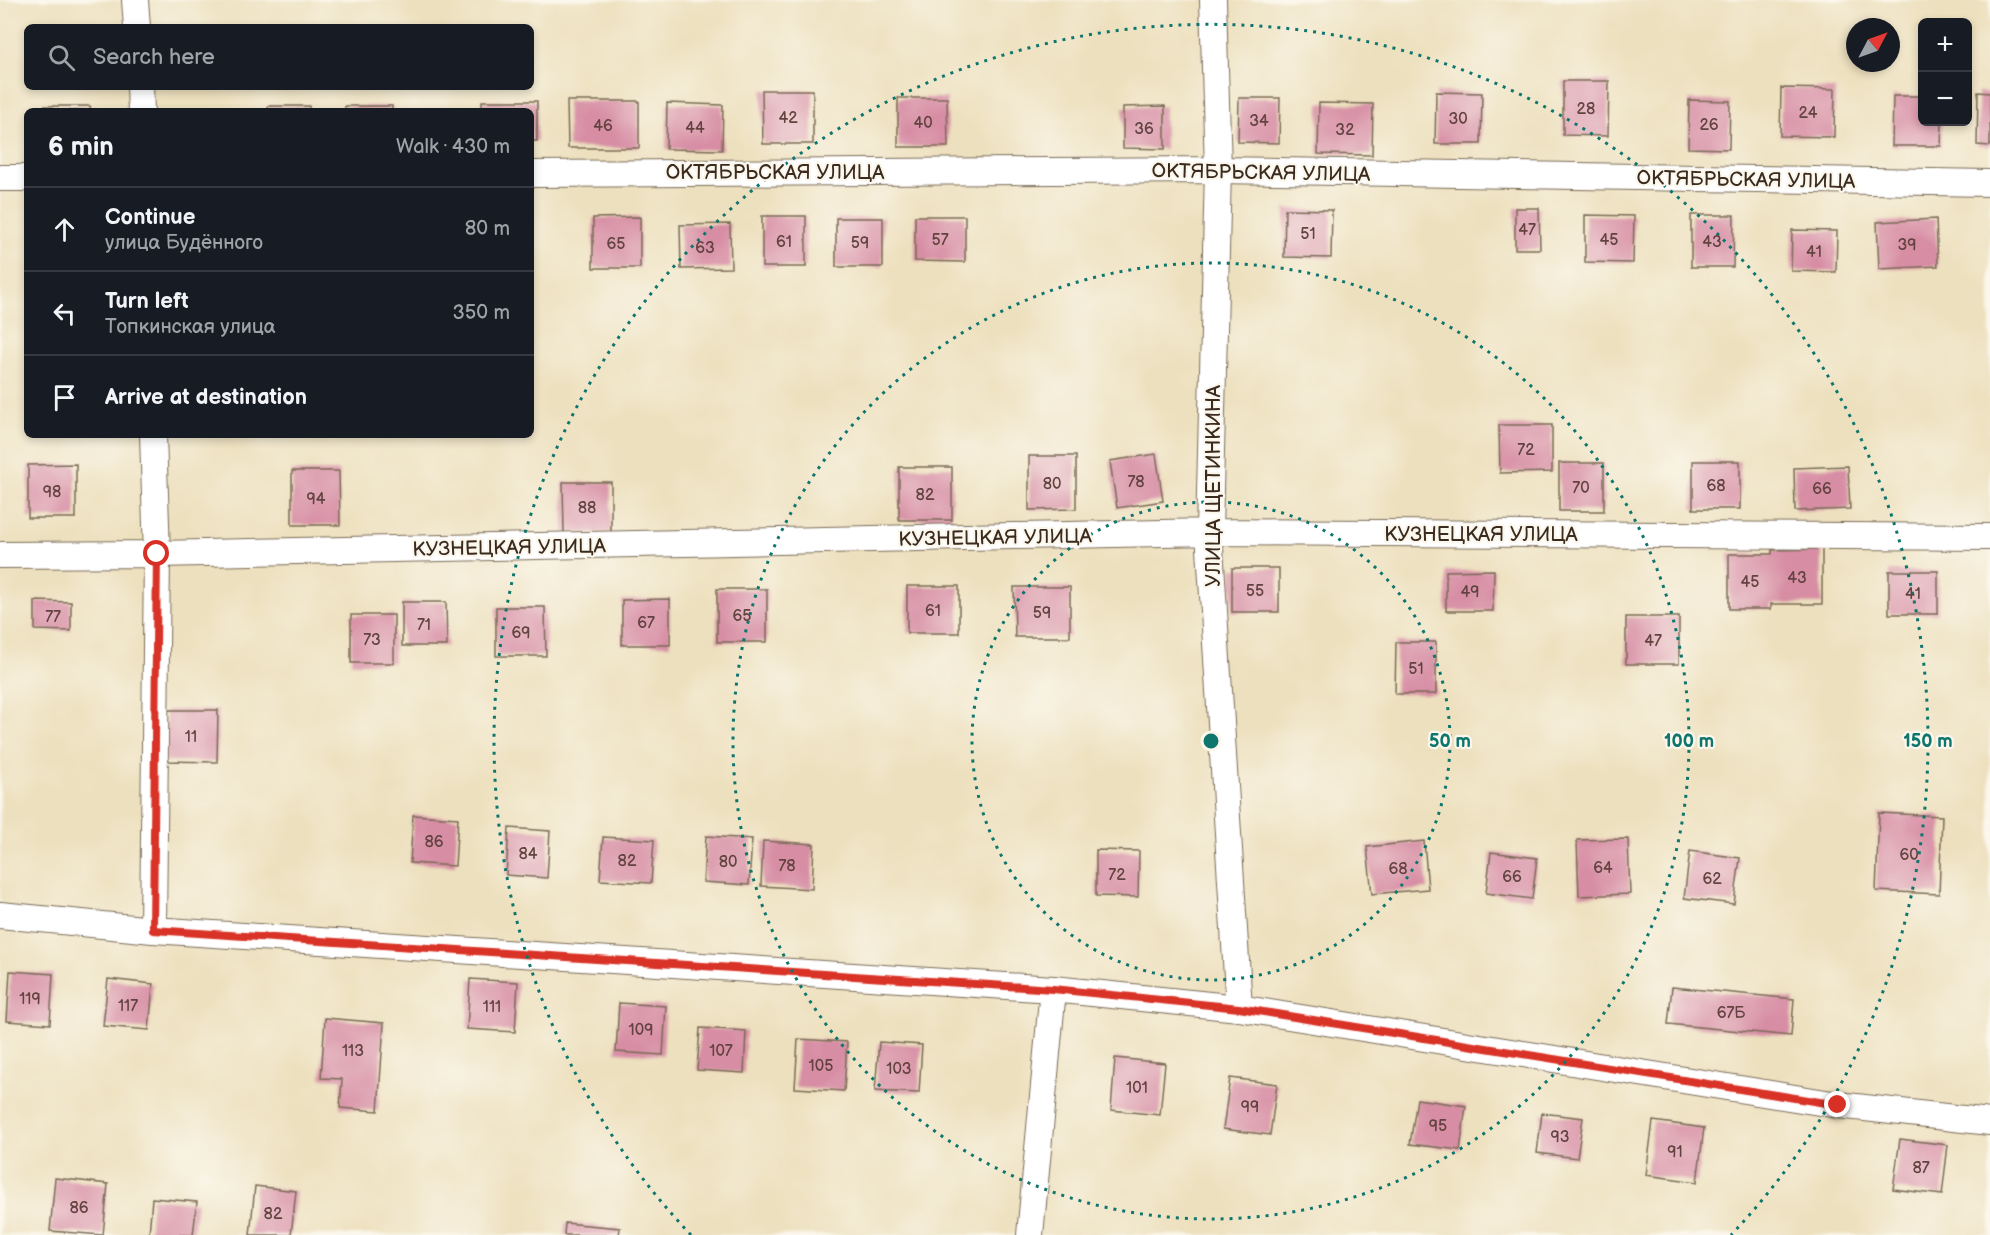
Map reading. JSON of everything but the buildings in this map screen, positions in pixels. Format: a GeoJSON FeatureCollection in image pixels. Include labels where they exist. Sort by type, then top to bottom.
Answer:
{"type":"FeatureCollection","features":[{"type":"Feature","properties":{"kind":"street"},"geometry":{"type":"LineString","coordinates":[[135,0],[137,24]]}},
{"type":"Feature","properties":{"kind":"street","name":"УЛИЦА ЩЕТИНКИНА"},"geometry":{"type":"LineString","coordinates":[[1213,0],[1218,170],[1209,532],[1239,1008]]}},
{"type":"Feature","properties":{"kind":"street"},"geometry":{"type":"LineString","coordinates":[[140,90],[141,108]]}},
{"type":"Feature","properties":{"kind":"street","name":"ОКТЯБРЬСКАЯ УЛИЦА"},"geometry":{"type":"LineString","coordinates":[[534,174],[1218,170],[1990,183]]}},
{"type":"Feature","properties":{"kind":"street"},"geometry":{"type":"LineString","coordinates":[[0,178],[24,178]]}},
{"type":"Feature","properties":{"kind":"street"},"geometry":{"type":"LineString","coordinates":[[153,438],[157,554],[153,930]]}},
{"type":"Feature","properties":{"kind":"street","name":"КУЗНЕЦКАЯ УЛИЦА"},"geometry":{"type":"LineString","coordinates":[[0,555],[157,554],[1209,532],[1990,537]]}},
{"type":"Feature","properties":{"kind":"street"},"geometry":{"type":"LineString","coordinates":[[0,915],[153,930],[1053,989],[1239,1008],[1838,1105],[1990,1122]]}},
{"type":"Feature","properties":{"kind":"street"},"geometry":{"type":"LineString","coordinates":[[1030,1235],[1053,989]]}},
{"type":"Feature","properties":{"kind":"route"},"geometry":{"type":"LineString","coordinates":[[157,554],[153,930],[1053,989],[1239,1008],[1838,1105]]}}]}
